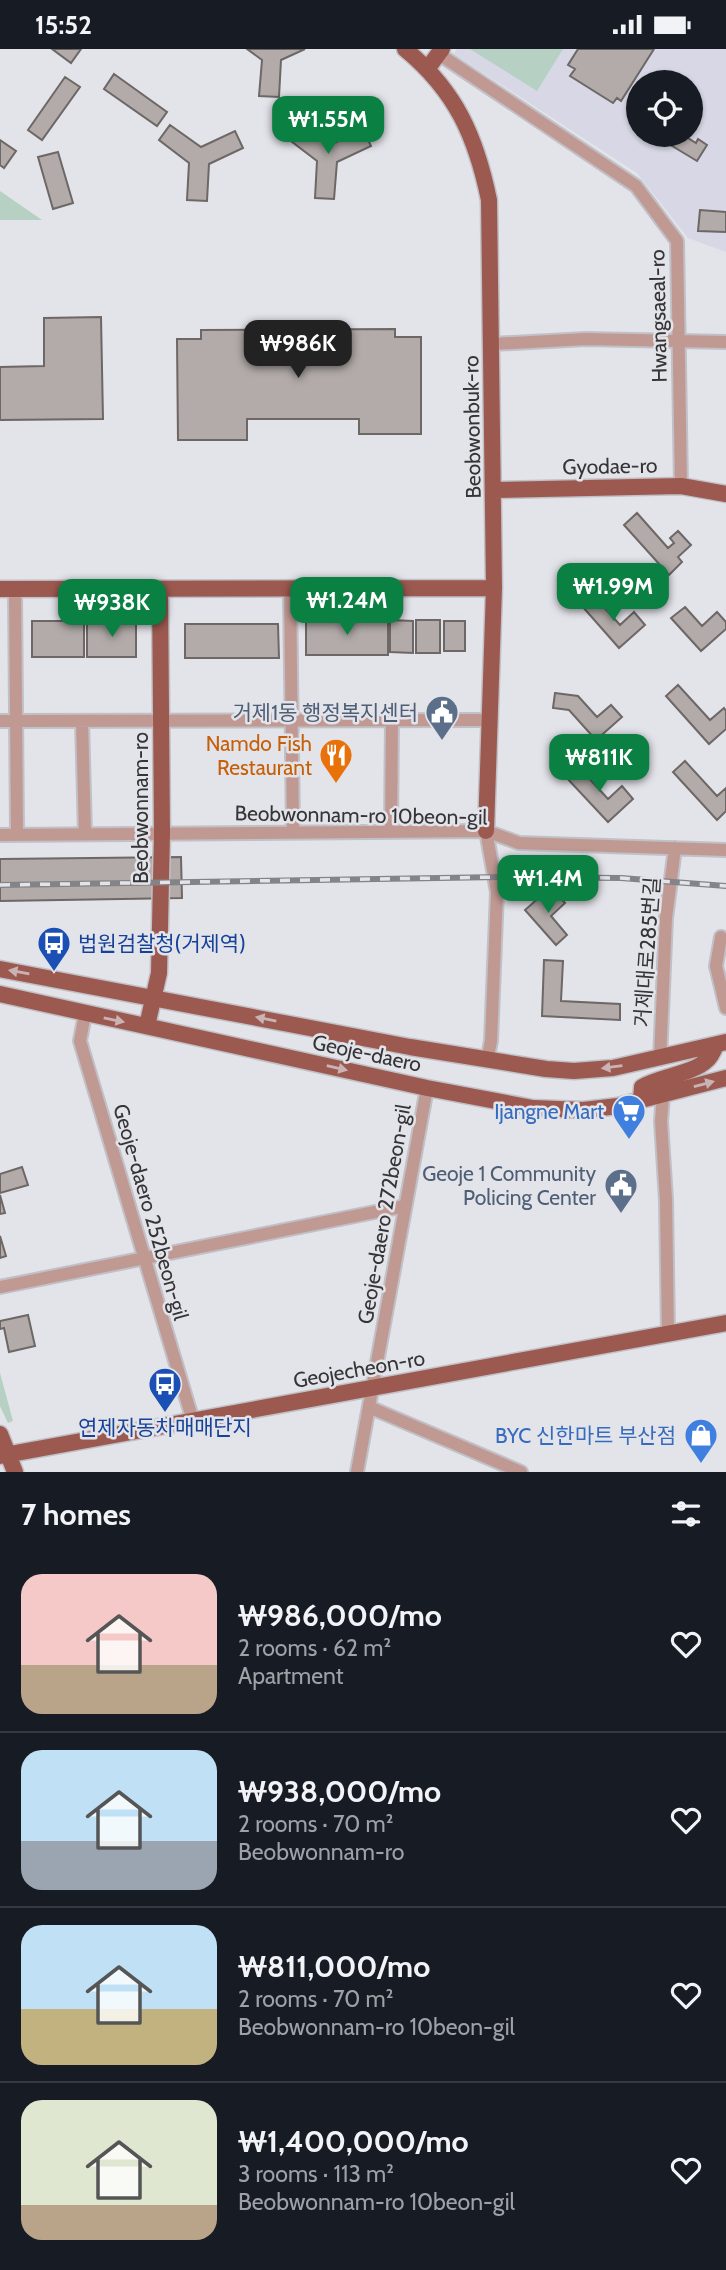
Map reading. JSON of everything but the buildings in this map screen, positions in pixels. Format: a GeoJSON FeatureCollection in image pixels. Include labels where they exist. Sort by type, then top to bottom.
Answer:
{"type":"FeatureCollection","features":[{"type":"Feature","properties":{"kind":"main road","name":"Beobwonbuk-ro"},"geometry":{"type":"LineString","coordinates":[[405,49],[428,68],[467,127],[481,160],[489,200],[494,587],[486,831]]}},
{"type":"Feature","properties":{"kind":"main road"},"geometry":{"type":"LineString","coordinates":[[428,68],[440,52]]}},
{"type":"Feature","properties":{"kind":"main road","name":"Gyodae-ro"},"geometry":{"type":"LineString","coordinates":[[493,490],[681,486],[726,494]]}},
{"type":"Feature","properties":{"kind":"main road"},"geometry":{"type":"LineString","coordinates":[[7,589],[494,587]]}},
{"type":"Feature","properties":{"kind":"main road","name":"Beobwonnam-ro"},"geometry":{"type":"LineString","coordinates":[[148,1026],[159,973],[162,833],[160,589]]}},
{"type":"Feature","properties":{"kind":"main road","name":"Geoje-daero"},"geometry":{"type":"LineString","coordinates":[[0,969],[488,1061],[574,1070],[613,1068],[721,1044]]}},
{"type":"Feature","properties":{"kind":"main road","name":"Geoje-daero"},"geometry":{"type":"LineString","coordinates":[[0,994],[507,1105],[583,1110],[641,1101],[726,1079]]}},
{"type":"Feature","properties":{"kind":"main road"},"geometry":{"type":"LineString","coordinates":[[641,1101],[642,1087],[655,1079],[696,1068],[708,1060],[721,1044]]}},
{"type":"Feature","properties":{"kind":"main road","name":"Geojecheon-ro"},"geometry":{"type":"LineString","coordinates":[[5,1455],[726,1323]]}},
{"type":"Feature","properties":{"kind":"main road"},"geometry":{"type":"LineString","coordinates":[[0,1434],[5,1455],[15,1472]]}},
{"type":"Feature","properties":{"kind":"street","name":"Hwangsaeal-ro"},"geometry":{"type":"LineString","coordinates":[[440,52],[636,186],[677,241],[681,486]]}},
{"type":"Feature","properties":{"kind":"street"},"geometry":{"type":"LineString","coordinates":[[492,344],[586,339],[726,342]]}},
{"type":"Feature","properties":{"kind":"street"},"geometry":{"type":"LineString","coordinates":[[290,588],[293,831]]}},
{"type":"Feature","properties":{"kind":"street"},"geometry":{"type":"LineString","coordinates":[[7,589],[16,721],[17,835]]}},
{"type":"Feature","properties":{"kind":"street"},"geometry":{"type":"LineString","coordinates":[[391,830],[393,720]]}},
{"type":"Feature","properties":{"kind":"street"},"geometry":{"type":"LineString","coordinates":[[0,721],[491,720]]}},
{"type":"Feature","properties":{"kind":"street"},"geometry":{"type":"LineString","coordinates":[[82,721],[85,834]]}},
{"type":"Feature","properties":{"kind":"street"},"geometry":{"type":"LineString","coordinates":[[486,831],[497,893],[488,1061]]}},
{"type":"Feature","properties":{"kind":"street","name":"Beobwonnam-ro 10beon-gil"},"geometry":{"type":"LineString","coordinates":[[0,835],[486,831],[519,843],[726,850]]}},
{"type":"Feature","properties":{"kind":"street","name":"거제대로285번길"},"geometry":{"type":"LineString","coordinates":[[660,1059],[666,918],[675,848]]}},
{"type":"Feature","properties":{"kind":"street"},"geometry":{"type":"LineString","coordinates":[[721,937],[716,966],[726,1008]]}},
{"type":"Feature","properties":{"kind":"street","name":"Geoje-daero 252beon-gil"},"geometry":{"type":"LineString","coordinates":[[85,1014],[80,1041],[193,1421]]}},
{"type":"Feature","properties":{"kind":"street","name":"Geoje-daero 272beon-gil"},"geometry":{"type":"LineString","coordinates":[[357,1472],[427,1088]]}},
{"type":"Feature","properties":{"kind":"street"},"geometry":{"type":"LineString","coordinates":[[663,1095],[661,1121],[666,1200],[668,1334]]}},
{"type":"Feature","properties":{"kind":"street"},"geometry":{"type":"LineString","coordinates":[[0,1287],[405,1206]]}},
{"type":"Feature","properties":{"kind":"street"},"geometry":{"type":"LineString","coordinates":[[369,1407],[521,1472]]}},
{"type":"Feature","properties":{"kind":"shaded area"},"geometry":{"type":"Polygon","coordinates":[[[457,49],[726,49],[726,252],[688,238],[637,173],[454,54],[457,49]]]}},
{"type":"Feature","properties":{"kind":"green space"},"geometry":{"type":"Polygon","coordinates":[[[470,49],[563,49],[537,91],[470,49]]]}},
{"type":"Feature","properties":{"kind":"green space"},"geometry":{"type":"Polygon","coordinates":[[[0,191],[42,220],[0,220],[0,191]]]}},
{"type":"Feature","properties":{"kind":"green space"},"geometry":{"type":"Polygon","coordinates":[[[0,1373],[13,1421],[8,1423],[0,1406],[0,1373]]]}},
{"type":"Feature","properties":{"kind":"railway"},"geometry":{"type":"LineString","coordinates":[[0,885],[501,877],[621,878],[726,886]]}},
{"type":"Feature","properties":{"kind":"place","name":"거제1동 행정복지센터"},"geometry":{"type":"Point","coordinates":[442,742]}},
{"type":"Feature","properties":{"kind":"place","name":"Namdo Fish Restaurant"},"geometry":{"type":"Point","coordinates":[336,785]}},
{"type":"Feature","properties":{"kind":"place","name":"법원검찰청(거제역)"},"geometry":{"type":"Point","coordinates":[54,973]}},
{"type":"Feature","properties":{"kind":"place","name":"Ijangne Mart"},"geometry":{"type":"Point","coordinates":[629,1141]}},
{"type":"Feature","properties":{"kind":"place","name":"Geoje 1 Community Policing Center"},"geometry":{"type":"Point","coordinates":[621,1215]}},
{"type":"Feature","properties":{"kind":"place","name":"연제자동차매매단지"},"geometry":{"type":"Point","coordinates":[165,1414]}},
{"type":"Feature","properties":{"kind":"place","name":"BYC 신한마트 부산점"},"geometry":{"type":"Point","coordinates":[701,1465]}}]}
